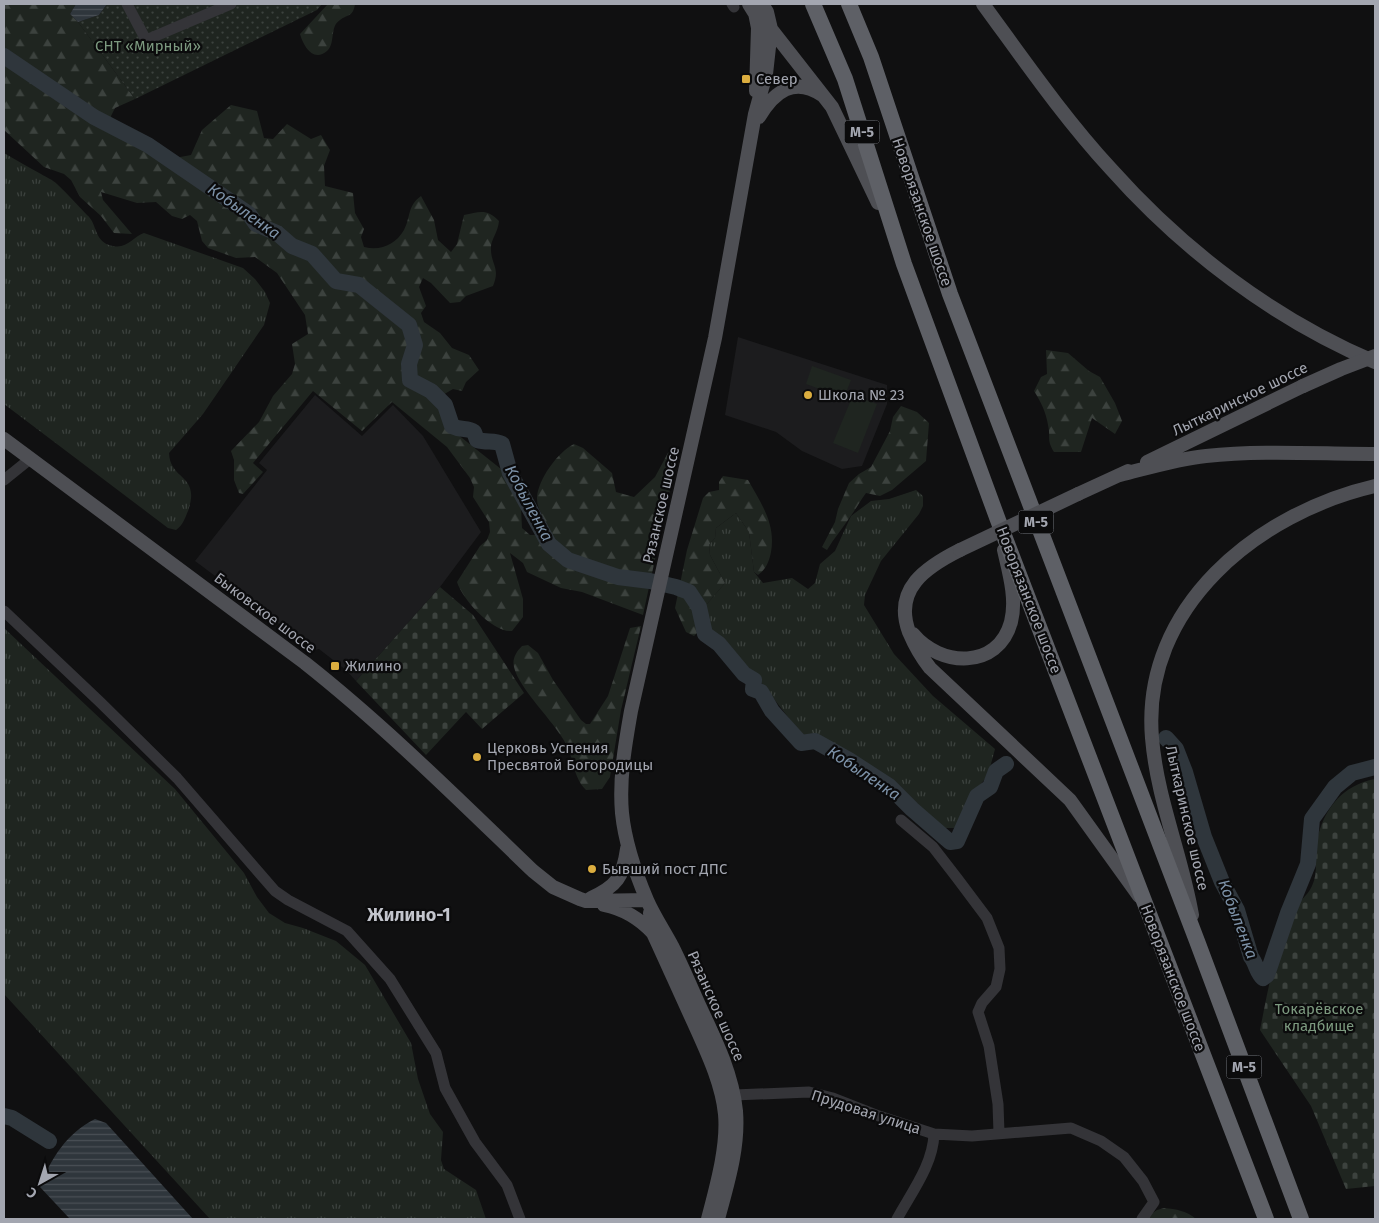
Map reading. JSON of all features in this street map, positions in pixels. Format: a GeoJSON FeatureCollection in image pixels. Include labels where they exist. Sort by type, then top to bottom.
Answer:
{"type":"FeatureCollection","features":[{"type":"Feature","properties":{"kind":"highway","name":"М-5"},"geometry":{"type":"LineString","coordinates":[[813,4],[844,79],[904,264]]}},
{"type":"Feature","properties":{"kind":"highway","name":"М-5"},"geometry":{"type":"LineString","coordinates":[[848,4],[871,57]]}},
{"type":"Feature","properties":{"kind":"highway","name":"Новорязанское шоссе"},"geometry":{"type":"LineString","coordinates":[[871,57],[884,101],[957,313],[1301,1219]]}},
{"type":"Feature","properties":{"kind":"highway","name":"Новорязанское шоссе"},"geometry":{"type":"LineString","coordinates":[[904,264],[998,520],[1266,1219]]}},
{"type":"Feature","properties":{"kind":"main road"},"geometry":{"type":"LineString","coordinates":[[856,4],[871,57]]}},
{"type":"Feature","properties":{"kind":"main road"},"geometry":{"type":"LineString","coordinates":[[984,4],[1042,85],[1110,168],[1156,216],[1202,258],[1265,302],[1314,332],[1375,362]]}},
{"type":"Feature","properties":{"kind":"main road","name":"Новорязанское шоссе"},"geometry":{"type":"LineString","coordinates":[[755,7],[824,96],[840,122],[904,264]]}},
{"type":"Feature","properties":{"kind":"main road","name":"Рязанское шоссе"},"geometry":{"type":"LineString","coordinates":[[708,1219],[724,1137],[725,1114],[710,1058],[653,933],[647,900],[628,846],[622,804],[624,752],[631,711],[715,338],[751,142],[755,114],[759,44],[755,7]]}},
{"type":"Feature","properties":{"kind":"main road","name":"Рязанское шоссе"},"geometry":{"type":"LineString","coordinates":[[755,114],[766,74],[771,29]]}},
{"type":"Feature","properties":{"kind":"main road"},"geometry":{"type":"LineString","coordinates":[[751,142],[759,118],[767,104],[784,90],[794,87],[810,89],[824,96]]}},
{"type":"Feature","properties":{"kind":"main road","name":"Лыткаринское шоссе"},"geometry":{"type":"LineString","coordinates":[[1144,904],[1070,800],[920,657],[907,627],[904,614],[906,599],[912,585],[932,565],[960,550],[1303,386],[1375,356]]}},
{"type":"Feature","properties":{"kind":"main road","name":"Быковское шоссе"},"geometry":{"type":"LineString","coordinates":[[4,439],[325,678],[395,739],[533,871],[554,887],[586,900],[647,900]]}},
{"type":"Feature","properties":{"kind":"main road","name":"Лыткаринское шоссе"},"geometry":{"type":"LineString","coordinates":[[1120,475],[1204,456],[1280,453],[1375,454]]}},
{"type":"Feature","properties":{"kind":"main road","name":"Лыткаринское шоссе"},"geometry":{"type":"LineString","coordinates":[[1197,941],[1188,893],[1157,774],[1152,738],[1152,705],[1157,676],[1166,646],[1180,618],[1197,592],[1219,568],[1243,548],[1272,528],[1313,507],[1375,486]]}},
{"type":"Feature","properties":{"kind":"main road"},"geometry":{"type":"LineString","coordinates":[[907,627],[926,647],[942,656],[956,659],[965,660],[982,655],[1002,640],[1010,624],[1012,601],[998,520]]}},
{"type":"Feature","properties":{"kind":"main road"},"geometry":{"type":"LineString","coordinates":[[586,900],[606,892],[620,877],[625,864],[628,846]]}},
{"type":"Feature","properties":{"kind":"main road"},"geometry":{"type":"LineString","coordinates":[[586,900],[627,912],[642,922],[653,933]]}},
{"type":"Feature","properties":{"kind":"main road","name":"Рязанское шоссе"},"geometry":{"type":"LineString","coordinates":[[647,900],[672,946],[723,1056],[734,1095],[736,1114],[735,1140],[731,1170],[718,1219]]}},
{"type":"Feature","properties":{"kind":"street"},"geometry":{"type":"LineString","coordinates":[[127,4],[146,40],[231,4]]}},
{"type":"Feature","properties":{"kind":"street"},"geometry":{"type":"LineString","coordinates":[[4,480],[30,459]]}},
{"type":"Feature","properties":{"kind":"street"},"geometry":{"type":"LineString","coordinates":[[4,611],[177,778],[275,891],[288,900],[347,931],[390,980],[436,1053],[445,1088],[475,1142],[507,1185],[520,1219]]}},
{"type":"Feature","properties":{"kind":"street"},"geometry":{"type":"LineString","coordinates":[[901,820],[933,847],[957,878],[987,918],[999,948],[1000,969],[996,987],[982,1003],[978,1012],[989,1046],[998,1104],[999,1133]]}},
{"type":"Feature","properties":{"kind":"street","name":"Прудовая улица"},"geometry":{"type":"LineString","coordinates":[[734,1095],[809,1092],[833,1098],[879,1116],[934,1134],[934,1145],[925,1169],[897,1219]]}},
{"type":"Feature","properties":{"kind":"street"},"geometry":{"type":"LineString","coordinates":[[934,1134],[972,1136],[1071,1128],[1101,1141],[1124,1157],[1143,1181],[1154,1202],[1142,1219]]}},
{"type":"Feature","properties":{"kind":"shaded area"},"geometry":{"type":"Polygon","coordinates":[[[76,4],[107,4],[99,15],[78,22],[70,14],[76,4]]]}},
{"type":"Feature","properties":{"kind":"shaded area","name":"Школа № 23"},"geometry":{"type":"Polygon","coordinates":[[[738,337],[887,385],[887,404],[862,466],[842,469],[802,451],[776,432],[725,415],[738,337]]]}},
{"type":"Feature","properties":{"kind":"shaded area"},"geometry":{"type":"Polygon","coordinates":[[[315,395],[362,436],[393,405],[423,436],[481,532],[440,587],[356,681],[346,670],[319,649],[314,650],[195,561],[267,470],[259,463],[315,395]]]}},
{"type":"Feature","properties":{"kind":"shaded area"},"geometry":{"type":"Polygon","coordinates":[[[95,1119],[106,1123],[193,1219],[70,1219],[40,1187],[49,1166],[61,1147],[76,1131],[95,1119]]]}},
{"type":"Feature","properties":{"kind":"green space"},"geometry":{"type":"Polygon","coordinates":[[[4,4],[76,4],[70,14],[135,99],[115,108],[111,116],[115,133],[164,160],[191,155],[202,130],[231,105],[257,111],[264,138],[273,139],[287,124],[311,139],[321,135],[330,150],[324,166],[325,186],[353,193],[355,213],[364,229],[361,237],[364,247],[376,248],[387,246],[396,240],[404,230],[413,204],[421,196],[434,220],[438,240],[451,252],[457,244],[464,215],[483,212],[495,217],[499,221],[491,247],[496,270],[493,286],[466,296],[460,302],[450,303],[431,283],[423,278],[419,287],[426,306],[421,313],[424,322],[440,333],[452,348],[469,355],[479,370],[466,382],[462,391],[453,389],[436,399],[447,426],[506,473],[521,508],[522,528],[530,535],[539,535],[542,528],[543,519],[537,498],[541,483],[550,467],[562,453],[574,444],[583,448],[612,473],[616,492],[634,497],[655,477],[669,451],[678,453],[643,615],[582,592],[561,588],[527,572],[523,563],[510,553],[523,599],[523,617],[512,631],[496,627],[479,614],[465,597],[457,582],[480,546],[487,540],[490,532],[489,522],[473,497],[474,487],[470,478],[447,447],[392,402],[362,431],[313,391],[253,463],[263,472],[243,494],[239,493],[234,480],[234,460],[231,451],[259,422],[273,396],[292,374],[295,364],[292,344],[308,334],[305,315],[277,273],[255,257],[236,258],[208,248],[202,241],[197,221],[190,215],[182,219],[172,216],[156,202],[137,203],[101,192],[103,200],[132,234],[114,233],[101,216],[80,197],[71,180],[64,174],[44,167],[4,130],[4,4]]]}},
{"type":"Feature","properties":{"kind":"green space","name":"СНТ «Мирный»"},"geometry":{"type":"Polygon","coordinates":[[[107,4],[322,4],[317,10],[135,99],[78,22],[99,15],[107,4]]]}},
{"type":"Feature","properties":{"kind":"green space"},"geometry":{"type":"Polygon","coordinates":[[[328,4],[355,4],[351,13],[337,23],[333,31],[330,48],[322,54],[313,54],[306,47],[300,34],[328,4]]]}},
{"type":"Feature","properties":{"kind":"green space"},"geometry":{"type":"Polygon","coordinates":[[[4,153],[57,184],[90,218],[104,243],[115,246],[125,245],[144,233],[243,268],[265,292],[270,303],[264,325],[203,414],[169,453],[174,469],[191,490],[188,511],[182,524],[176,530],[168,528],[4,404],[4,153]]]}},
{"type":"Feature","properties":{"kind":"green space"},"geometry":{"type":"Polygon","coordinates":[[[1046,350],[1068,353],[1089,371],[1100,377],[1115,403],[1122,421],[1115,434],[1092,418],[1081,452],[1054,452],[1049,441],[1049,429],[1045,411],[1034,391],[1041,377],[1047,374],[1046,350]]]}},
{"type":"Feature","properties":{"kind":"green space"},"geometry":{"type":"Polygon","coordinates":[[[812,366],[851,380],[844,398],[806,384],[812,366]]]}},
{"type":"Feature","properties":{"kind":"green space"},"geometry":{"type":"Polygon","coordinates":[[[853,395],[877,404],[858,453],[833,443],[853,395]]]}},
{"type":"Feature","properties":{"kind":"green space"},"geometry":{"type":"Polygon","coordinates":[[[901,406],[917,412],[929,423],[926,461],[892,490],[880,496],[866,493],[827,550],[822,547],[835,522],[838,509],[849,483],[871,467],[890,431],[893,417],[901,406]]]}},
{"type":"Feature","properties":{"kind":"green space"},"geometry":{"type":"Polygon","coordinates":[[[723,476],[748,480],[769,523],[772,542],[771,552],[767,565],[758,575],[754,572],[749,532],[736,513],[716,528],[715,538],[709,545],[710,555],[725,583],[707,604],[707,623],[694,636],[686,632],[675,608],[687,550],[703,498],[709,492],[719,490],[719,482],[723,476]]]}},
{"type":"Feature","properties":{"kind":"green space"},"geometry":{"type":"Polygon","coordinates":[[[916,490],[923,496],[923,506],[919,514],[881,561],[865,595],[864,605],[894,654],[933,696],[995,749],[988,775],[974,793],[961,822],[954,828],[945,828],[936,824],[892,780],[816,737],[802,735],[753,672],[721,642],[707,623],[707,604],[725,583],[710,555],[709,545],[715,538],[716,528],[736,513],[749,532],[754,572],[763,583],[792,578],[808,589],[815,583],[820,564],[835,551],[851,516],[871,501],[889,499],[916,490]]]}},
{"type":"Feature","properties":{"kind":"green space"},"geometry":{"type":"Polygon","coordinates":[[[440,587],[473,615],[524,693],[482,729],[466,712],[426,755],[356,681],[440,587]]]}},
{"type":"Feature","properties":{"kind":"green space"},"geometry":{"type":"Polygon","coordinates":[[[641,626],[621,710],[610,777],[602,789],[586,790],[576,774],[569,750],[561,735],[529,695],[517,676],[514,658],[522,646],[528,645],[538,653],[553,680],[581,720],[586,724],[590,724],[608,696],[630,628],[641,626]]]}},
{"type":"Feature","properties":{"kind":"green space"},"geometry":{"type":"Polygon","coordinates":[[[4,628],[175,789],[244,873],[257,897],[269,913],[285,923],[336,941],[365,965],[411,1043],[418,1079],[430,1114],[443,1132],[441,1160],[444,1169],[476,1190],[486,1219],[210,1219],[4,994],[4,628]]]}},
{"type":"Feature","properties":{"kind":"green space","name":"Токарёвское кладбище"},"geometry":{"type":"Polygon","coordinates":[[[1375,779],[1375,1186],[1346,1189],[1311,1106],[1260,1030],[1272,971],[1286,928],[1294,909],[1310,890],[1314,880],[1317,841],[1324,819],[1336,800],[1344,793],[1364,782],[1375,779]]]}},
{"type":"Feature","properties":{"kind":"green space"},"geometry":{"type":"Polygon","coordinates":[[[1164,1208],[1181,1211],[1196,1219],[1144,1219],[1157,1210],[1164,1208]]]}},
{"type":"Feature","properties":{"kind":"waterway","name":"Кобыленка"},"geometry":{"type":"LineString","coordinates":[[4,56],[94,117],[148,145],[249,214],[256,224],[277,233],[292,246],[312,254],[336,281],[359,285],[409,325],[415,345],[409,364],[410,380],[431,391],[445,405],[452,426],[474,432],[477,440],[502,444],[510,473],[549,544],[568,560],[618,577],[650,581],[689,592],[699,607],[705,634],[719,644],[744,674],[754,680],[753,689],[761,692],[772,711],[801,743],[815,741],[889,786],[950,842],[957,841],[977,796],[990,787],[996,771],[1006,764]]}},
{"type":"Feature","properties":{"kind":"waterway","name":"Кобыленка"},"geometry":{"type":"LineString","coordinates":[[1166,738],[1176,749],[1185,772],[1204,837],[1222,882],[1237,910],[1251,957],[1263,978],[1267,975],[1288,913],[1308,864],[1312,819],[1335,787],[1352,773],[1375,767]]}},
{"type":"Feature","properties":{"kind":"waterway"},"geometry":{"type":"LineString","coordinates":[[4,1116],[12,1118],[49,1141]]}},
{"type":"Feature","properties":{"kind":"place","name":"Север"},"geometry":{"type":"Point","coordinates":[746,79]}},
{"type":"Feature","properties":{"kind":"place","name":"Школа № 23"},"geometry":{"type":"Point","coordinates":[808,395]}},
{"type":"Feature","properties":{"kind":"place","name":"Жилино"},"geometry":{"type":"Point","coordinates":[335,666]}},
{"type":"Feature","properties":{"kind":"place","name":"Церковь Успения Пресвятой Богородицы"},"geometry":{"type":"Point","coordinates":[477,757]}},
{"type":"Feature","properties":{"kind":"place","name":"Бывший пост ДПС"},"geometry":{"type":"Point","coordinates":[592,869]}},
{"type":"Feature","properties":{"kind":"district","name":"Жилино-1"},"geometry":{"type":"Point","coordinates":[409,915]}}]}
